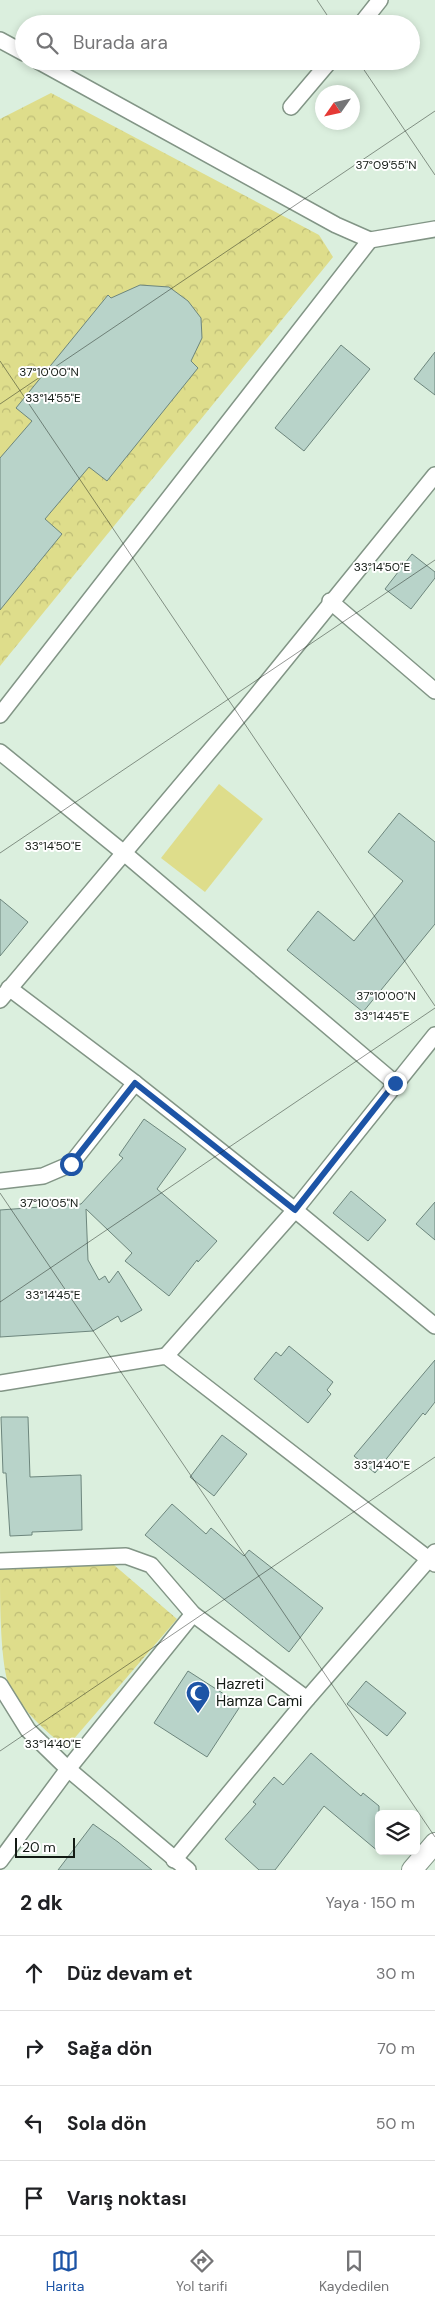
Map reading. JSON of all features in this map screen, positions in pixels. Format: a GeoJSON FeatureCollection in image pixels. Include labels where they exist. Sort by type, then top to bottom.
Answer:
{"type":"FeatureCollection","features":[{"type":"Feature","properties":{"kind":"street"},"geometry":{"type":"LineString","coordinates":[[368,15],[380,0]]}},
{"type":"Feature","properties":{"kind":"street"},"geometry":{"type":"LineString","coordinates":[[0,40],[15,48]]}},
{"type":"Feature","properties":{"kind":"street"},"geometry":{"type":"LineString","coordinates":[[54,70],[336,225],[370,240],[435,229]]}},
{"type":"Feature","properties":{"kind":"street"},"geometry":{"type":"LineString","coordinates":[[291,108],[323,70]]}},
{"type":"Feature","properties":{"kind":"street"},"geometry":{"type":"LineString","coordinates":[[0,714],[370,240]]}},
{"type":"Feature","properties":{"kind":"street"},"geometry":{"type":"LineString","coordinates":[[435,475],[330,601],[246,708],[4,994],[135,1083],[295,1210],[435,1326]]}},
{"type":"Feature","properties":{"kind":"street"},"geometry":{"type":"LineString","coordinates":[[330,601],[435,691]]}},
{"type":"Feature","properties":{"kind":"street"},"geometry":{"type":"LineString","coordinates":[[0,752],[124,853],[395,1083]]}},
{"type":"Feature","properties":{"kind":"street"},"geometry":{"type":"LineString","coordinates":[[0,1383],[166,1356],[295,1210],[435,1035]]}},
{"type":"Feature","properties":{"kind":"street"},"geometry":{"type":"LineString","coordinates":[[0,1181],[43,1176],[71,1164],[135,1083]]}},
{"type":"Feature","properties":{"kind":"street"},"geometry":{"type":"LineString","coordinates":[[166,1356],[433,1559],[307,1699],[174,1860]]}},
{"type":"Feature","properties":{"kind":"street"},"geometry":{"type":"LineString","coordinates":[[0,1561],[126,1556],[151,1565],[193,1614],[307,1699]]}},
{"type":"Feature","properties":{"kind":"street"},"geometry":{"type":"LineString","coordinates":[[0,1861],[68,1769],[193,1614]]}},
{"type":"Feature","properties":{"kind":"street"},"geometry":{"type":"LineString","coordinates":[[0,1685],[28,1730],[68,1769],[188,1870]]}},
{"type":"Feature","properties":{"kind":"street"},"geometry":{"type":"LineString","coordinates":[[412,1870],[435,1843]]}},
{"type":"Feature","properties":{"kind":"green space"},"geometry":{"type":"Polygon","coordinates":[[[51,93],[319,235],[333,257],[0,666],[0,119],[51,93]]]}},
{"type":"Feature","properties":{"kind":"green space"},"geometry":{"type":"Polygon","coordinates":[[[219,784],[263,819],[205,892],[161,858],[219,784]]]}},
{"type":"Feature","properties":{"kind":"green space"},"geometry":{"type":"Polygon","coordinates":[[[114,1565],[177,1619],[66,1748],[26,1710],[8,1683],[2,1643],[0,1568],[114,1565]]]}},
{"type":"Feature","properties":{"kind":"building"},"geometry":{"type":"Polygon","coordinates":[[[140,285],[169,287],[188,301],[201,318],[202,338],[191,361],[198,368],[107,481],[89,467],[45,519],[62,534],[0,610],[0,458],[32,421],[16,408],[108,295],[111,298],[140,285]]]}},
{"type":"Feature","properties":{"kind":"building"},"geometry":{"type":"Polygon","coordinates":[[[341,345],[370,369],[304,451],[275,428],[341,345]]]}},
{"type":"Feature","properties":{"kind":"building"},"geometry":{"type":"Polygon","coordinates":[[[435,352],[435,395],[414,379],[435,352]]]}},
{"type":"Feature","properties":{"kind":"building"},"geometry":{"type":"Polygon","coordinates":[[[412,554],[435,572],[435,578],[411,609],[385,589],[412,554]]]}},
{"type":"Feature","properties":{"kind":"building"},"geometry":{"type":"Polygon","coordinates":[[[399,813],[435,842],[435,924],[363,1012],[287,950],[318,911],[354,941],[403,881],[368,852],[399,813]]]}},
{"type":"Feature","properties":{"kind":"building"},"geometry":{"type":"Polygon","coordinates":[[[0,899],[28,922],[0,956],[0,899]]]}},
{"type":"Feature","properties":{"kind":"building"},"geometry":{"type":"Polygon","coordinates":[[[144,1119],[186,1149],[157,1189],[217,1241],[198,1262],[197,1260],[169,1296],[125,1261],[132,1253],[86,1209],[88,1260],[99,1280],[105,1276],[109,1283],[118,1271],[142,1310],[121,1322],[118,1316],[93,1331],[0,1337],[0,1210],[81,1204],[123,1158],[119,1155],[144,1119]]]}},
{"type":"Feature","properties":{"kind":"building"},"geometry":{"type":"Polygon","coordinates":[[[351,1191],[386,1220],[368,1241],[333,1213],[351,1191]]]}},
{"type":"Feature","properties":{"kind":"building"},"geometry":{"type":"Polygon","coordinates":[[[435,1202],[435,1240],[416,1224],[435,1202]]]}},
{"type":"Feature","properties":{"kind":"building"},"geometry":{"type":"Polygon","coordinates":[[[289,1346],[333,1382],[327,1390],[331,1394],[308,1423],[254,1379],[276,1352],[281,1356],[289,1346]]]}},
{"type":"Feature","properties":{"kind":"building"},"geometry":{"type":"Polygon","coordinates":[[[435,1360],[435,1402],[425,1415],[423,1413],[375,1473],[354,1456],[435,1360]]]}},
{"type":"Feature","properties":{"kind":"building"},"geometry":{"type":"Polygon","coordinates":[[[1,1417],[28,1417],[30,1477],[81,1475],[82,1530],[32,1532],[32,1535],[10,1536],[6,1473],[3,1473],[1,1417]]]}},
{"type":"Feature","properties":{"kind":"building"},"geometry":{"type":"Polygon","coordinates":[[[222,1435],[247,1454],[214,1496],[190,1477],[222,1435]]]}},
{"type":"Feature","properties":{"kind":"building"},"geometry":{"type":"Polygon","coordinates":[[[172,1504],[206,1534],[211,1528],[244,1556],[249,1550],[323,1608],[289,1652],[145,1535],[172,1504]]]}},
{"type":"Feature","properties":{"kind":"building","name":"Hazreti Hamza Cami"},"geometry":{"type":"Polygon","coordinates":[[[188,1671],[241,1705],[207,1757],[154,1723],[188,1671]]]}},
{"type":"Feature","properties":{"kind":"building"},"geometry":{"type":"Polygon","coordinates":[[[366,1681],[406,1713],[387,1736],[347,1704],[366,1681]]]}},
{"type":"Feature","properties":{"kind":"building"},"geometry":{"type":"Polygon","coordinates":[[[311,1753],[361,1796],[363,1793],[379,1806],[379,1810],[375,1810],[375,1849],[324,1806],[275,1870],[259,1870],[225,1839],[256,1804],[253,1802],[274,1777],[283,1785],[311,1753]]]}},
{"type":"Feature","properties":{"kind":"building"},"geometry":{"type":"Polygon","coordinates":[[[93,1824],[118,1842],[152,1870],[58,1870],[93,1824]]]}},
{"type":"Feature","properties":{"kind":"place","name":"Hazreti Hamza Cami"},"geometry":{"type":"Point","coordinates":[198,1714]}},
{"type":"Feature","properties":{"kind":"route"},"geometry":{"type":"LineString","coordinates":[[71,1164],[135,1083],[295,1210],[395,1083]]}}]}
